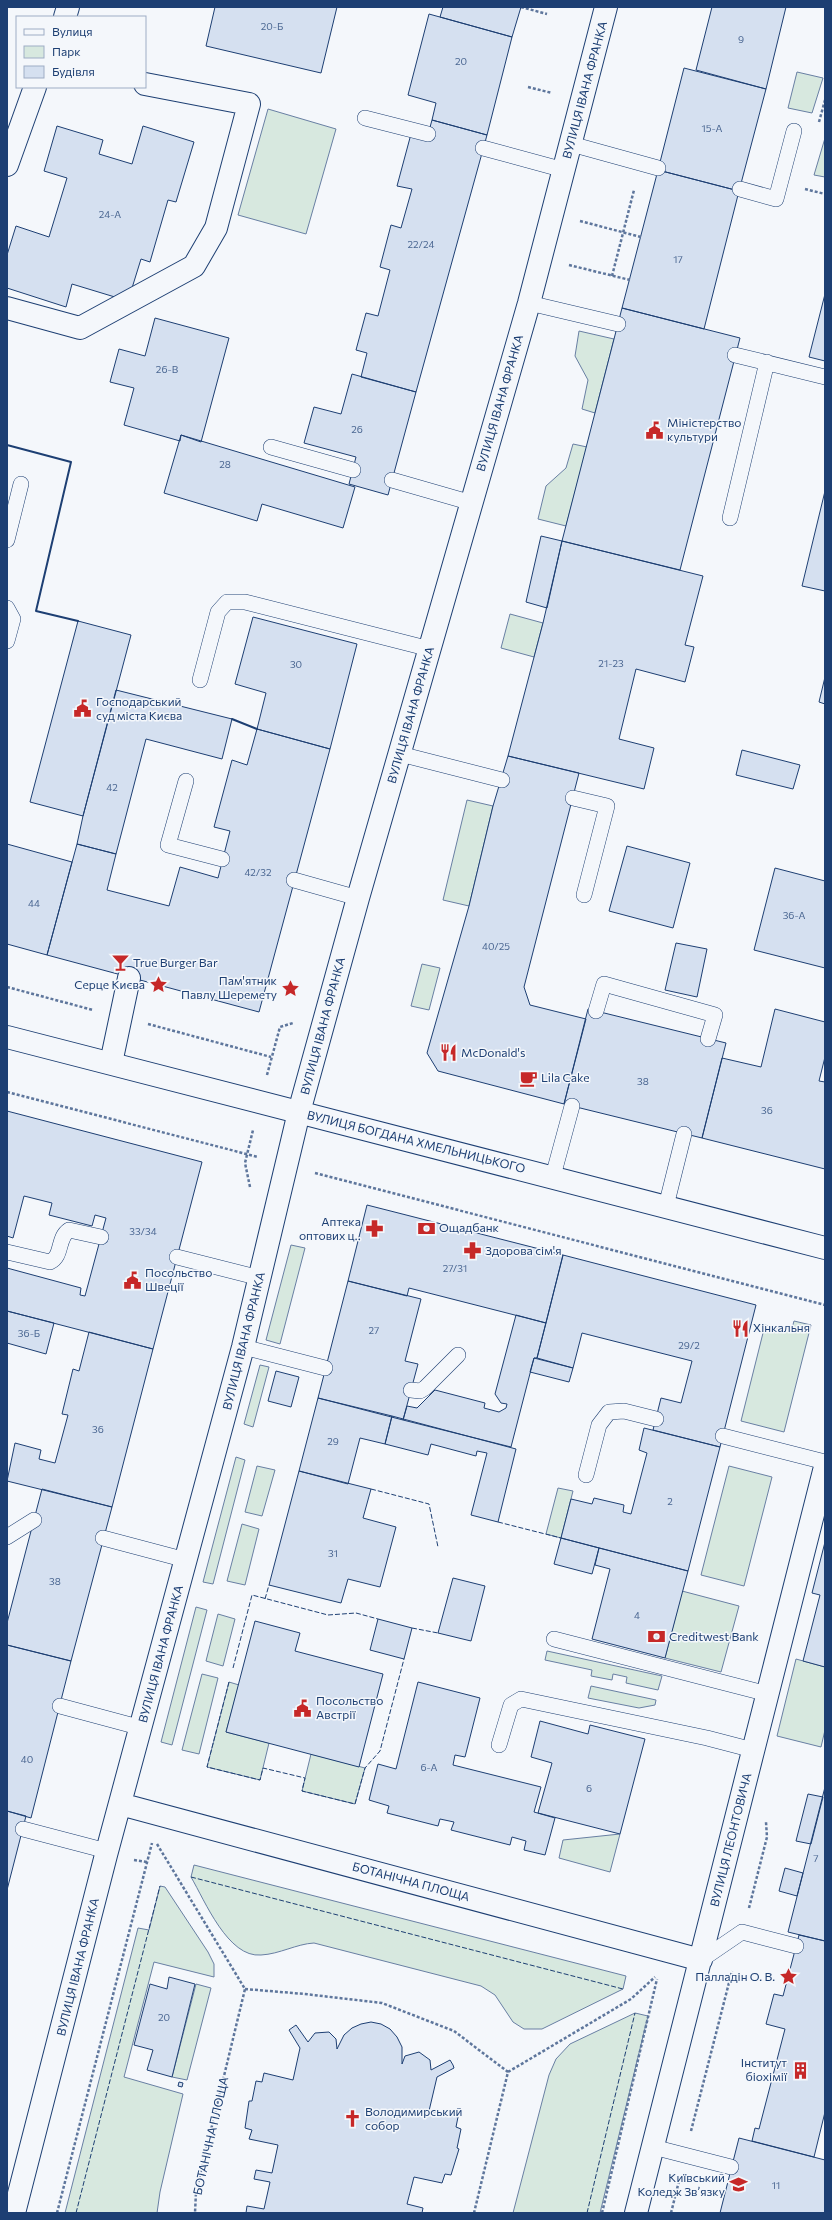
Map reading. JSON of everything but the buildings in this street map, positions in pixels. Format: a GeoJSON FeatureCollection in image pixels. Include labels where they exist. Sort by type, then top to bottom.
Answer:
{"type":"FeatureCollection","features":[{"type":"Feature","properties":{"kind":"street","name":"ВУЛИЦЯ ІВАНА ФРАНКА"},"geometry":{"type":"LineString","coordinates":[[14,2213],[107,1851],[142,1728],[243,1348],[299,1112],[358,898],[529,303],[606,7]]}},
{"type":"Feature","properties":{"kind":"street"},"geometry":{"type":"LineString","coordinates":[[7,308],[80,328],[194,266],[216,228],[249,104],[146,84]]}},
{"type":"Feature","properties":{"kind":"street"},"geometry":{"type":"LineString","coordinates":[[7,165],[35,88]]}},
{"type":"Feature","properties":{"kind":"street"},"geometry":{"type":"LineString","coordinates":[[111,1063],[129,978]]}},
{"type":"Feature","properties":{"kind":"street","name":"ВУЛИЦЯ БОГДАНА ХМЕЛЬНИЦЬКОГО"},"geometry":{"type":"LineString","coordinates":[[7,1037],[553,1176],[825,1248]]}},
{"type":"Feature","properties":{"kind":"street","name":"ВУЛИЦЯ ЛЕОНТОВИЧА"},"geometry":{"type":"LineString","coordinates":[[636,2213],[825,1467]]}},
{"type":"Feature","properties":{"kind":"street","name":"БОТАНІЧНА ПЛОЩА"},"geometry":{"type":"LineString","coordinates":[[120,1804],[701,1960]]}},
{"type":"Feature","properties":{"kind":"lane"},"geometry":{"type":"LineString","coordinates":[[365,118],[428,134]]}},
{"type":"Feature","properties":{"kind":"lane"},"geometry":{"type":"LineString","coordinates":[[740,189],[776,199],[794,131]]}},
{"type":"Feature","properties":{"kind":"lane"},"geometry":{"type":"LineString","coordinates":[[571,144],[658,168]]}},
{"type":"Feature","properties":{"kind":"lane"},"geometry":{"type":"LineString","coordinates":[[483,148],[564,170]]}},
{"type":"Feature","properties":{"kind":"lane"},"geometry":{"type":"LineString","coordinates":[[529,303],[618,324]]}},
{"type":"Feature","properties":{"kind":"lane"},"geometry":{"type":"LineString","coordinates":[[735,354],[825,377]]}},
{"type":"Feature","properties":{"kind":"lane"},"geometry":{"type":"LineString","coordinates":[[730,518],[767,362]]}},
{"type":"Feature","properties":{"kind":"lane"},"geometry":{"type":"LineString","coordinates":[[271,447],[353,470]]}},
{"type":"Feature","properties":{"kind":"lane"},"geometry":{"type":"LineString","coordinates":[[392,480],[472,502]]}},
{"type":"Feature","properties":{"kind":"lane"},"geometry":{"type":"LineString","coordinates":[[7,540],[21,484]]}},
{"type":"Feature","properties":{"kind":"lane"},"geometry":{"type":"LineString","coordinates":[[200,680],[218,612],[228,602],[245,602],[430,649]]}},
{"type":"Feature","properties":{"kind":"lane"},"geometry":{"type":"LineString","coordinates":[[7,608],[12,619],[7,641]]}},
{"type":"Feature","properties":{"kind":"lane"},"geometry":{"type":"LineString","coordinates":[[400,754],[502,780]]}},
{"type":"Feature","properties":{"kind":"lane"},"geometry":{"type":"LineString","coordinates":[[186,781],[168,845],[222,860]]}},
{"type":"Feature","properties":{"kind":"lane"},"geometry":{"type":"LineString","coordinates":[[573,798],[607,806],[584,895]]}},
{"type":"Feature","properties":{"kind":"lane"},"geometry":{"type":"LineString","coordinates":[[294,880],[358,898]]}},
{"type":"Feature","properties":{"kind":"lane"},"geometry":{"type":"LineString","coordinates":[[596,1011],[604,984],[715,1015],[708,1038]]}},
{"type":"Feature","properties":{"kind":"lane"},"geometry":{"type":"LineString","coordinates":[[553,1176],[572,1106]]}},
{"type":"Feature","properties":{"kind":"lane"},"geometry":{"type":"LineString","coordinates":[[666,1206],[684,1134]]}},
{"type":"Feature","properties":{"kind":"lane"},"geometry":{"type":"LineString","coordinates":[[7,1252],[50,1262],[58,1255],[62,1237],[69,1230],[101,1237]]}},
{"type":"Feature","properties":{"kind":"lane"},"geometry":{"type":"LineString","coordinates":[[177,1256],[260,1278]]}},
{"type":"Feature","properties":{"kind":"lane"},"geometry":{"type":"LineString","coordinates":[[243,1348],[325,1368]]}},
{"type":"Feature","properties":{"kind":"lane"},"geometry":{"type":"LineString","coordinates":[[411,1390],[420,1391],[425,1388],[458,1355]]}},
{"type":"Feature","properties":{"kind":"lane"},"geometry":{"type":"LineString","coordinates":[[586,1474],[599,1425],[609,1412],[624,1411],[656,1419]]}},
{"type":"Feature","properties":{"kind":"lane"},"geometry":{"type":"LineString","coordinates":[[723,1436],[825,1462]]}},
{"type":"Feature","properties":{"kind":"lane"},"geometry":{"type":"LineString","coordinates":[[7,1537],[34,1520]]}},
{"type":"Feature","properties":{"kind":"lane"},"geometry":{"type":"LineString","coordinates":[[103,1538],[186,1560]]}},
{"type":"Feature","properties":{"kind":"lane"},"geometry":{"type":"LineString","coordinates":[[554,1639],[768,1694]]}},
{"type":"Feature","properties":{"kind":"lane"},"geometry":{"type":"LineString","coordinates":[[499,1745],[511,1705],[521,1699],[707,1738],[753,1750]]}},
{"type":"Feature","properties":{"kind":"lane"},"geometry":{"type":"LineString","coordinates":[[60,1706],[142,1728]]}},
{"type":"Feature","properties":{"kind":"lane"},"geometry":{"type":"LineString","coordinates":[[23,1829],[107,1851]]}},
{"type":"Feature","properties":{"kind":"lane"},"geometry":{"type":"LineString","coordinates":[[701,1960],[742,1932],[796,1946]]}},
{"type":"Feature","properties":{"kind":"lane"},"geometry":{"type":"LineString","coordinates":[[653,2147],[731,2167]]}},
{"type":"Feature","properties":{"kind":"path"},"geometry":{"type":"LineString","coordinates":[[521,7],[547,14]]}},
{"type":"Feature","properties":{"kind":"path"},"geometry":{"type":"LineString","coordinates":[[528,87],[552,93]]}},
{"type":"Feature","properties":{"kind":"path"},"geometry":{"type":"LineString","coordinates":[[801,188],[825,194]]}},
{"type":"Feature","properties":{"kind":"path"},"geometry":{"type":"LineString","coordinates":[[612,276],[634,190]]}},
{"type":"Feature","properties":{"kind":"path"},"geometry":{"type":"LineString","coordinates":[[580,221],[641,237]]}},
{"type":"Feature","properties":{"kind":"path"},"geometry":{"type":"LineString","coordinates":[[569,265],[630,280]]}},
{"type":"Feature","properties":{"kind":"path"},"geometry":{"type":"LineString","coordinates":[[7,1092],[825,1305]]}},
{"type":"Feature","properties":{"kind":"path"},"geometry":{"type":"LineString","coordinates":[[57,2213],[153,1838],[245,1989],[382,2003],[454,2031],[508,2072]]}},
{"type":"Feature","properties":{"kind":"path"},"geometry":{"type":"LineString","coordinates":[[651,1973],[658,1974]]}},
{"type":"Feature","properties":{"kind":"path"},"geometry":{"type":"LineString","coordinates":[[474,2213],[508,2072],[631,1999],[658,1974]]}},
{"type":"Feature","properties":{"kind":"path"},"geometry":{"type":"LineString","coordinates":[[602,2213],[658,1974]]}},
{"type":"Feature","properties":{"kind":"path","name":"БОТАНІЧНА ПЛОЩА"},"geometry":{"type":"LineString","coordinates":[[195,2213],[196,2192],[245,1989]]}},
{"type":"Feature","properties":{"kind":"green space"},"geometry":{"type":"Polygon","coordinates":[[[797,72],[823,78],[812,113],[788,108],[797,72]]]}},
{"type":"Feature","properties":{"kind":"green space"},"geometry":{"type":"Polygon","coordinates":[[[268,109],[336,129],[306,234],[238,215],[268,109]]]}},
{"type":"Feature","properties":{"kind":"green space"},"geometry":{"type":"Polygon","coordinates":[[[825,138],[825,177],[814,175],[825,138]]]}},
{"type":"Feature","properties":{"kind":"green space"},"geometry":{"type":"Polygon","coordinates":[[[579,331],[614,339],[595,413],[582,409],[588,380],[575,356],[579,331]]]}},
{"type":"Feature","properties":{"kind":"green space"},"geometry":{"type":"Polygon","coordinates":[[[573,444],[587,447],[566,526],[538,519],[546,486],[566,468],[573,444]]]}},
{"type":"Feature","properties":{"kind":"green space"},"geometry":{"type":"Polygon","coordinates":[[[510,614],[543,623],[534,657],[501,648],[510,614]]]}},
{"type":"Feature","properties":{"kind":"green space"},"geometry":{"type":"Polygon","coordinates":[[[467,800],[493,806],[469,906],[443,900],[467,800]]]}},
{"type":"Feature","properties":{"kind":"green space"},"geometry":{"type":"Polygon","coordinates":[[[422,964],[440,968],[429,1010],[411,1006],[422,964]]]}},
{"type":"Feature","properties":{"kind":"green space"},"geometry":{"type":"Polygon","coordinates":[[[291,1245],[305,1248],[280,1344],[266,1340],[291,1245]]]}},
{"type":"Feature","properties":{"kind":"green space"},"geometry":{"type":"Polygon","coordinates":[[[794,1321],[811,1325],[784,1432],[741,1421],[765,1325],[791,1332],[794,1321]]]}},
{"type":"Feature","properties":{"kind":"green space"},"geometry":{"type":"Polygon","coordinates":[[[260,1365],[269,1367],[253,1427],[244,1424],[260,1365]]]}},
{"type":"Feature","properties":{"kind":"green space"},"geometry":{"type":"Polygon","coordinates":[[[236,1457],[245,1460],[213,1584],[203,1582],[236,1457]]]}},
{"type":"Feature","properties":{"kind":"green space"},"geometry":{"type":"Polygon","coordinates":[[[257,1466],[275,1470],[262,1516],[245,1512],[257,1466]]]}},
{"type":"Feature","properties":{"kind":"green space"},"geometry":{"type":"Polygon","coordinates":[[[729,1466],[772,1477],[744,1586],[701,1575],[729,1466]]]}},
{"type":"Feature","properties":{"kind":"green space"},"geometry":{"type":"Polygon","coordinates":[[[558,1488],[573,1491],[561,1538],[546,1534],[558,1488]]]}},
{"type":"Feature","properties":{"kind":"green space"},"geometry":{"type":"Polygon","coordinates":[[[242,1524],[259,1529],[245,1585],[227,1581],[242,1524]]]}},
{"type":"Feature","properties":{"kind":"green space"},"geometry":{"type":"Polygon","coordinates":[[[682,1591],[739,1606],[721,1672],[665,1658],[682,1591]]]}},
{"type":"Feature","properties":{"kind":"green space"},"geometry":{"type":"Polygon","coordinates":[[[196,1607],[207,1610],[172,1745],[161,1742],[196,1607]]]}},
{"type":"Feature","properties":{"kind":"green space"},"geometry":{"type":"Polygon","coordinates":[[[218,1614],[235,1619],[223,1666],[206,1661],[218,1614]]]}},
{"type":"Feature","properties":{"kind":"green space"},"geometry":{"type":"Polygon","coordinates":[[[547,1651],[662,1676],[658,1690],[626,1683],[627,1677],[613,1674],[612,1680],[591,1676],[592,1670],[545,1660],[547,1651]]]}},
{"type":"Feature","properties":{"kind":"green space"},"geometry":{"type":"Polygon","coordinates":[[[796,1659],[825,1667],[825,1730],[821,1747],[777,1736],[796,1659]]]}},
{"type":"Feature","properties":{"kind":"green space"},"geometry":{"type":"Polygon","coordinates":[[[202,1674],[218,1678],[199,1754],[182,1750],[202,1674]]]}},
{"type":"Feature","properties":{"kind":"green space"},"geometry":{"type":"Polygon","coordinates":[[[229,1682],[239,1685],[226,1732],[269,1743],[260,1780],[207,1767],[229,1682]]]}},
{"type":"Feature","properties":{"kind":"green space"},"geometry":{"type":"Polygon","coordinates":[[[591,1686],[656,1700],[655,1705],[639,1708],[588,1698],[591,1686]]]}},
{"type":"Feature","properties":{"kind":"green space"},"geometry":{"type":"Polygon","coordinates":[[[311,1754],[365,1768],[355,1804],[302,1791],[311,1754]]]}},
{"type":"Feature","properties":{"kind":"green space"},"geometry":{"type":"Polygon","coordinates":[[[620,1834],[610,1872],[559,1858],[563,1840],[620,1834]]]}},
{"type":"Feature","properties":{"kind":"green space"},"geometry":{"type":"Polygon","coordinates":[[[194,1865],[626,1976],[623,1989],[542,2029],[524,2029],[513,2022],[495,1995],[481,1986],[314,1943],[268,1954],[261,1955],[249,1953],[238,1947],[228,1938],[219,1926],[191,1877],[194,1865]]]}},
{"type":"Feature","properties":{"kind":"green space"},"geometry":{"type":"Polygon","coordinates":[[[160,1886],[165,1887],[208,1952],[214,1964],[214,1977],[154,1962],[124,2077],[183,2094],[160,2192],[157,2213],[65,2213],[138,1928],[149,1930],[160,1886]]]}},
{"type":"Feature","properties":{"kind":"green space"},"geometry":{"type":"Polygon","coordinates":[[[196,1984],[211,1988],[187,2080],[172,2077],[196,1984]]]}},
{"type":"Feature","properties":{"kind":"green space"},"geometry":{"type":"Polygon","coordinates":[[[635,2013],[648,2016],[600,2213],[513,2213],[549,2075],[556,2059],[570,2044],[635,2013]]]}},
{"type":"Feature","properties":{"kind":"fence"},"geometry":{"type":"LineString","coordinates":[[371,1489],[429,1504],[438,1547]]}},
{"type":"Feature","properties":{"kind":"fence"},"geometry":{"type":"LineString","coordinates":[[498,1522],[561,1538]]}},
{"type":"Feature","properties":{"kind":"fence"},"geometry":{"type":"LineString","coordinates":[[265,1599],[269,1585]]}},
{"type":"Feature","properties":{"kind":"fence"},"geometry":{"type":"LineString","coordinates":[[233,1668],[252,1595],[328,1615],[356,1613],[378,1619]]}},
{"type":"Feature","properties":{"kind":"fence"},"geometry":{"type":"LineString","coordinates":[[412,1628],[438,1633]]}},
{"type":"Feature","properties":{"kind":"fence"},"geometry":{"type":"LineString","coordinates":[[229,1682],[207,1767],[260,1780],[263,1768],[305,1778],[302,1791],[355,1804],[365,1768],[380,1751],[404,1659]]}},
{"type":"Feature","properties":{"kind":"fence"},"geometry":{"type":"LineString","coordinates":[[191,1877],[623,1989]]}},
{"type":"Feature","properties":{"kind":"fence"},"geometry":{"type":"LineString","coordinates":[[76,2213],[160,1886]]}},
{"type":"Feature","properties":{"kind":"fence"},"geometry":{"type":"LineString","coordinates":[[587,2213],[635,2013]]}},
{"type":"Feature","properties":{"kind":"wall"},"geometry":{"type":"LineString","coordinates":[[7,445],[71,462],[36,611],[78,621]]}},
{"type":"Feature","properties":{"kind":"wall"},"geometry":{"type":"LineString","coordinates":[[232,719],[257,729]]}},
{"type":"Feature","properties":{"kind":"place","name":"Міністерство культури"},"geometry":{"type":"Point","coordinates":[654,430]}},
{"type":"Feature","properties":{"kind":"place","name":"Господарський суд міста Києва"},"geometry":{"type":"Point","coordinates":[83,709]}},
{"type":"Feature","properties":{"kind":"place","name":"True Burger Bar"},"geometry":{"type":"Point","coordinates":[120,963]}},
{"type":"Feature","properties":{"kind":"place","name":"Серце Києва"},"geometry":{"type":"Point","coordinates":[158,985]}},
{"type":"Feature","properties":{"kind":"place","name":"Пам'ятник Павлу Шеремету"},"geometry":{"type":"Point","coordinates":[290,988]}},
{"type":"Feature","properties":{"kind":"place","name":"McDonald's"},"geometry":{"type":"Point","coordinates":[448,1053]}},
{"type":"Feature","properties":{"kind":"place","name":"Lila Cake"},"geometry":{"type":"Point","coordinates":[528,1078]}},
{"type":"Feature","properties":{"kind":"place","name":"Ощадбанк"},"geometry":{"type":"Point","coordinates":[426,1228]}},
{"type":"Feature","properties":{"kind":"place","name":"Аптека оптових ц‥"},"geometry":{"type":"Point","coordinates":[374,1229]}},
{"type":"Feature","properties":{"kind":"place","name":"Здорова сім'я"},"geometry":{"type":"Point","coordinates":[472,1251]}},
{"type":"Feature","properties":{"kind":"place","name":"Посольство Швеції"},"geometry":{"type":"Point","coordinates":[132,1280]}},
{"type":"Feature","properties":{"kind":"place","name":"Хінкальня"},"geometry":{"type":"Point","coordinates":[740,1328]}},
{"type":"Feature","properties":{"kind":"place","name":"Creditwest Bank"},"geometry":{"type":"Point","coordinates":[656,1637]}},
{"type":"Feature","properties":{"kind":"place","name":"Посольство Австрії"},"geometry":{"type":"Point","coordinates":[303,1708]}},
{"type":"Feature","properties":{"kind":"place","name":"Палладін О. В."},"geometry":{"type":"Point","coordinates":[788,1977]}},
{"type":"Feature","properties":{"kind":"place","name":"Інститут біохімії"},"geometry":{"type":"Point","coordinates":[800,2070]}},
{"type":"Feature","properties":{"kind":"place","name":"Володимирський собор"},"geometry":{"type":"Point","coordinates":[352,2119]}},
{"type":"Feature","properties":{"kind":"place","name":"Київський Коледж Зв’язку"},"geometry":{"type":"Point","coordinates":[738,2185]}}]}
